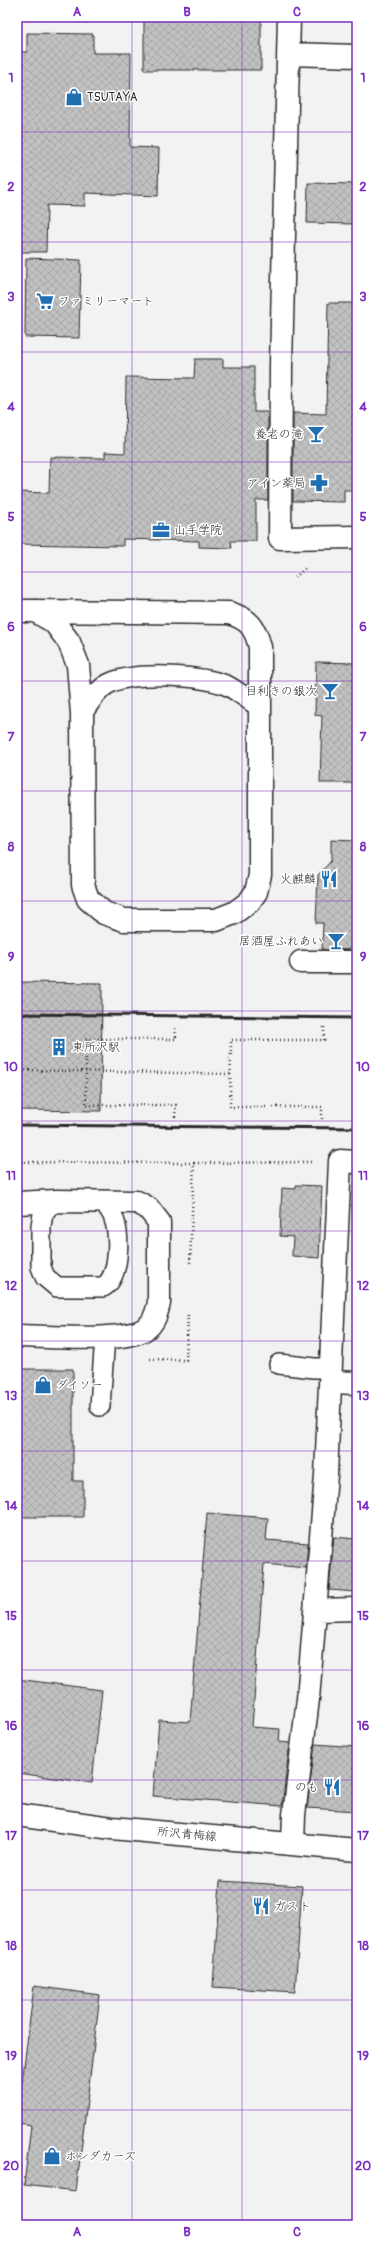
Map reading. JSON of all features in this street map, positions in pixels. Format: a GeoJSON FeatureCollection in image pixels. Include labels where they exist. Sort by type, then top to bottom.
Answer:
{"type":"FeatureCollection","features":[{"type":"Feature","properties":{"kind":"street"},"geometry":{"type":"LineString","coordinates":[[289,17],[281,368],[280,538],[357,537]]}},
{"type":"Feature","properties":{"kind":"street"},"geometry":{"type":"LineString","coordinates":[[289,54],[357,56]]}},
{"type":"Feature","properties":{"kind":"street"},"geometry":{"type":"LineString","coordinates":[[26,611],[229,613],[242,617],[256,630],[260,647],[260,874],[256,892],[249,902],[234,913],[216,920],[124,920],[104,913],[88,899],[83,885],[82,714],[78,665],[69,642],[54,622],[26,611]]}},
{"type":"Feature","properties":{"kind":"street"},"geometry":{"type":"LineString","coordinates":[[301,962],[357,962]]}},
{"type":"Feature","properties":{"kind":"street"},"geometry":{"type":"LineString","coordinates":[[293,1844],[315,1610],[326,1475],[331,1375],[349,1162]]}},
{"type":"Feature","properties":{"kind":"street"},"geometry":{"type":"LineString","coordinates":[[17,1203],[57,1201],[137,1202],[148,1208],[159,1222],[159,1303],[156,1316],[146,1329],[129,1335],[105,1337],[17,1336]]}},
{"type":"Feature","properties":{"kind":"street"},"geometry":{"type":"LineString","coordinates":[[331,1375],[357,1383]]}},
{"type":"Feature","properties":{"kind":"street"},"geometry":{"type":"LineString","coordinates":[[315,1610],[357,1609]]}},
{"type":"Feature","properties":{"kind":"street","name":"所沢青梅線"},"geometry":{"type":"LineString","coordinates":[[17,1815],[112,1828],[357,1850]]}},
{"type":"Feature","properties":{"kind":"lane"},"geometry":{"type":"LineString","coordinates":[[82,714],[95,696],[107,684],[123,679],[155,677],[195,677],[228,687],[261,708]]}},
{"type":"Feature","properties":{"kind":"lane"},"geometry":{"type":"LineString","coordinates":[[57,1201],[48,1206],[43,1214],[41,1226],[41,1267],[45,1277],[58,1287],[103,1287],[109,1283],[114,1274],[117,1260],[115,1220],[109,1208],[102,1201]]}},
{"type":"Feature","properties":{"kind":"lane"},"geometry":{"type":"LineString","coordinates":[[100,1406],[105,1337]]}},
{"type":"Feature","properties":{"kind":"lane"},"geometry":{"type":"LineString","coordinates":[[279,1364],[314,1368],[331,1375]]}},
{"type":"Feature","properties":{"kind":"path"},"geometry":{"type":"LineString","coordinates":[[175,1026],[176,1039],[86,1039],[86,1105],[176,1105],[175,1117]]}},
{"type":"Feature","properties":{"kind":"path"},"geometry":{"type":"LineString","coordinates":[[322,1119],[322,1107],[230,1107],[232,1040],[324,1040],[324,1026]]}},
{"type":"Feature","properties":{"kind":"path"},"geometry":{"type":"LineString","coordinates":[[17,1070],[231,1074]]}},
{"type":"Feature","properties":{"kind":"path"},"geometry":{"type":"LineString","coordinates":[[194,1163],[349,1162]]}},
{"type":"Feature","properties":{"kind":"building"},"geometry":{"type":"Polygon","coordinates":[[[144,17],[261,17],[261,70],[144,70],[144,17]]]}},
{"type":"Feature","properties":{"kind":"building"},"geometry":{"type":"Polygon","coordinates":[[[27,33],[93,34],[93,53],[131,53],[130,147],[159,148],[158,196],[85,193],[85,206],[47,205],[46,252],[17,252],[17,52],[27,52],[27,33]]]}},
{"type":"Feature","properties":{"kind":"building"},"geometry":{"type":"Polygon","coordinates":[[[308,183],[357,184],[357,224],[307,223],[308,183]]]}},
{"type":"Feature","properties":{"kind":"building"},"geometry":{"type":"Polygon","coordinates":[[[26,258],[81,260],[79,338],[25,337],[26,258]]]}},
{"type":"Feature","properties":{"kind":"building"},"geometry":{"type":"Polygon","coordinates":[[[328,303],[357,303],[357,490],[344,490],[344,502],[293,501],[293,413],[326,414],[328,303]]]}},
{"type":"Feature","properties":{"kind":"building"},"geometry":{"type":"Polygon","coordinates":[[[195,359],[223,359],[223,367],[254,367],[254,412],[268,412],[268,500],[256,500],[256,541],[231,541],[232,548],[199,547],[199,541],[123,539],[123,546],[17,544],[17,492],[49,493],[50,457],[105,458],[105,452],[125,453],[126,377],[194,378],[195,359]]]}},
{"type":"Feature","properties":{"kind":"building"},"geometry":{"type":"Polygon","coordinates":[[[316,662],[357,663],[357,783],[320,783],[322,716],[315,715],[316,662]]]}},
{"type":"Feature","properties":{"kind":"building"},"geometry":{"type":"Polygon","coordinates":[[[331,839],[357,840],[356,950],[322,950],[323,923],[316,923],[318,875],[331,861],[331,839]]]}},
{"type":"Feature","properties":{"kind":"building","name":"東所沢駅"},"geometry":{"type":"Polygon","coordinates":[[[17,982],[102,983],[101,1111],[17,1110],[17,982]]]}},
{"type":"Feature","properties":{"kind":"building"},"geometry":{"type":"Polygon","coordinates":[[[296,1185],[322,1186],[319,1258],[292,1256],[293,1237],[280,1236],[282,1188],[296,1189],[296,1185]]]}},
{"type":"Feature","properties":{"kind":"building"},"geometry":{"type":"Polygon","coordinates":[[[17,1369],[73,1369],[73,1481],[83,1481],[83,1517],[17,1517],[17,1369]]]}},
{"type":"Feature","properties":{"kind":"building"},"geometry":{"type":"Polygon","coordinates":[[[207,1513],[268,1518],[266,1540],[308,1543],[306,1568],[264,1564],[252,1727],[280,1729],[279,1742],[290,1743],[282,1806],[153,1796],[159,1720],[190,1722],[207,1513]]]}},
{"type":"Feature","properties":{"kind":"building"},"geometry":{"type":"Polygon","coordinates":[[[334,1537],[357,1539],[357,1592],[329,1590],[334,1537]]]}},
{"type":"Feature","properties":{"kind":"building"},"geometry":{"type":"Polygon","coordinates":[[[17,1679],[102,1690],[92,1783],[17,1773],[17,1679]]]}},
{"type":"Feature","properties":{"kind":"building"},"geometry":{"type":"Polygon","coordinates":[[[315,1744],[357,1747],[357,1811],[307,1808],[315,1744]]]}},
{"type":"Feature","properties":{"kind":"building"},"geometry":{"type":"Polygon","coordinates":[[[220,1881],[302,1886],[295,1992],[213,1987],[220,1881]]]}},
{"type":"Feature","properties":{"kind":"building"},"geometry":{"type":"Polygon","coordinates":[[[34,1986],[100,1995],[76,2191],[24,2185],[31,2125],[17,2123],[34,1986]]]}},
{"type":"Feature","properties":{"kind":"railway"},"geometry":{"type":"LineString","coordinates":[[17,1014],[357,1018]]}},
{"type":"Feature","properties":{"kind":"railway"},"geometry":{"type":"LineString","coordinates":[[17,1125],[357,1128]]}},
{"type":"Feature","properties":{"kind":"place","name":"TSUTAYA"},"geometry":{"type":"Point","coordinates":[74,97]}},
{"type":"Feature","properties":{"kind":"place","name":"ファミリーマート"},"geometry":{"type":"Point","coordinates":[45,301]}},
{"type":"Feature","properties":{"kind":"place","name":"養老の滝"},"geometry":{"type":"Point","coordinates":[316,434]}},
{"type":"Feature","properties":{"kind":"place","name":"アイン薬局"},"geometry":{"type":"Point","coordinates":[319,483]}},
{"type":"Feature","properties":{"kind":"place","name":"山手学院"},"geometry":{"type":"Point","coordinates":[161,530]}},
{"type":"Feature","properties":{"kind":"place","name":"目利きの銀次"},"geometry":{"type":"Point","coordinates":[330,691]}},
{"type":"Feature","properties":{"kind":"place","name":"火麒麟"},"geometry":{"type":"Point","coordinates":[329,879]}},
{"type":"Feature","properties":{"kind":"place","name":"居酒屋ふれあい"},"geometry":{"type":"Point","coordinates":[336,941]}},
{"type":"Feature","properties":{"kind":"place","name":"東所沢駅"},"geometry":{"type":"Point","coordinates":[59,1047]}},
{"type":"Feature","properties":{"kind":"place","name":"ダイソー"},"geometry":{"type":"Point","coordinates":[43,1385]}},
{"type":"Feature","properties":{"kind":"place","name":"のも"},"geometry":{"type":"Point","coordinates":[332,1787]}},
{"type":"Feature","properties":{"kind":"place","name":"ガスト"},"geometry":{"type":"Point","coordinates":[261,1906]}},
{"type":"Feature","properties":{"kind":"place","name":"ホンダカーズ"},"geometry":{"type":"Point","coordinates":[52,2156]}}]}
